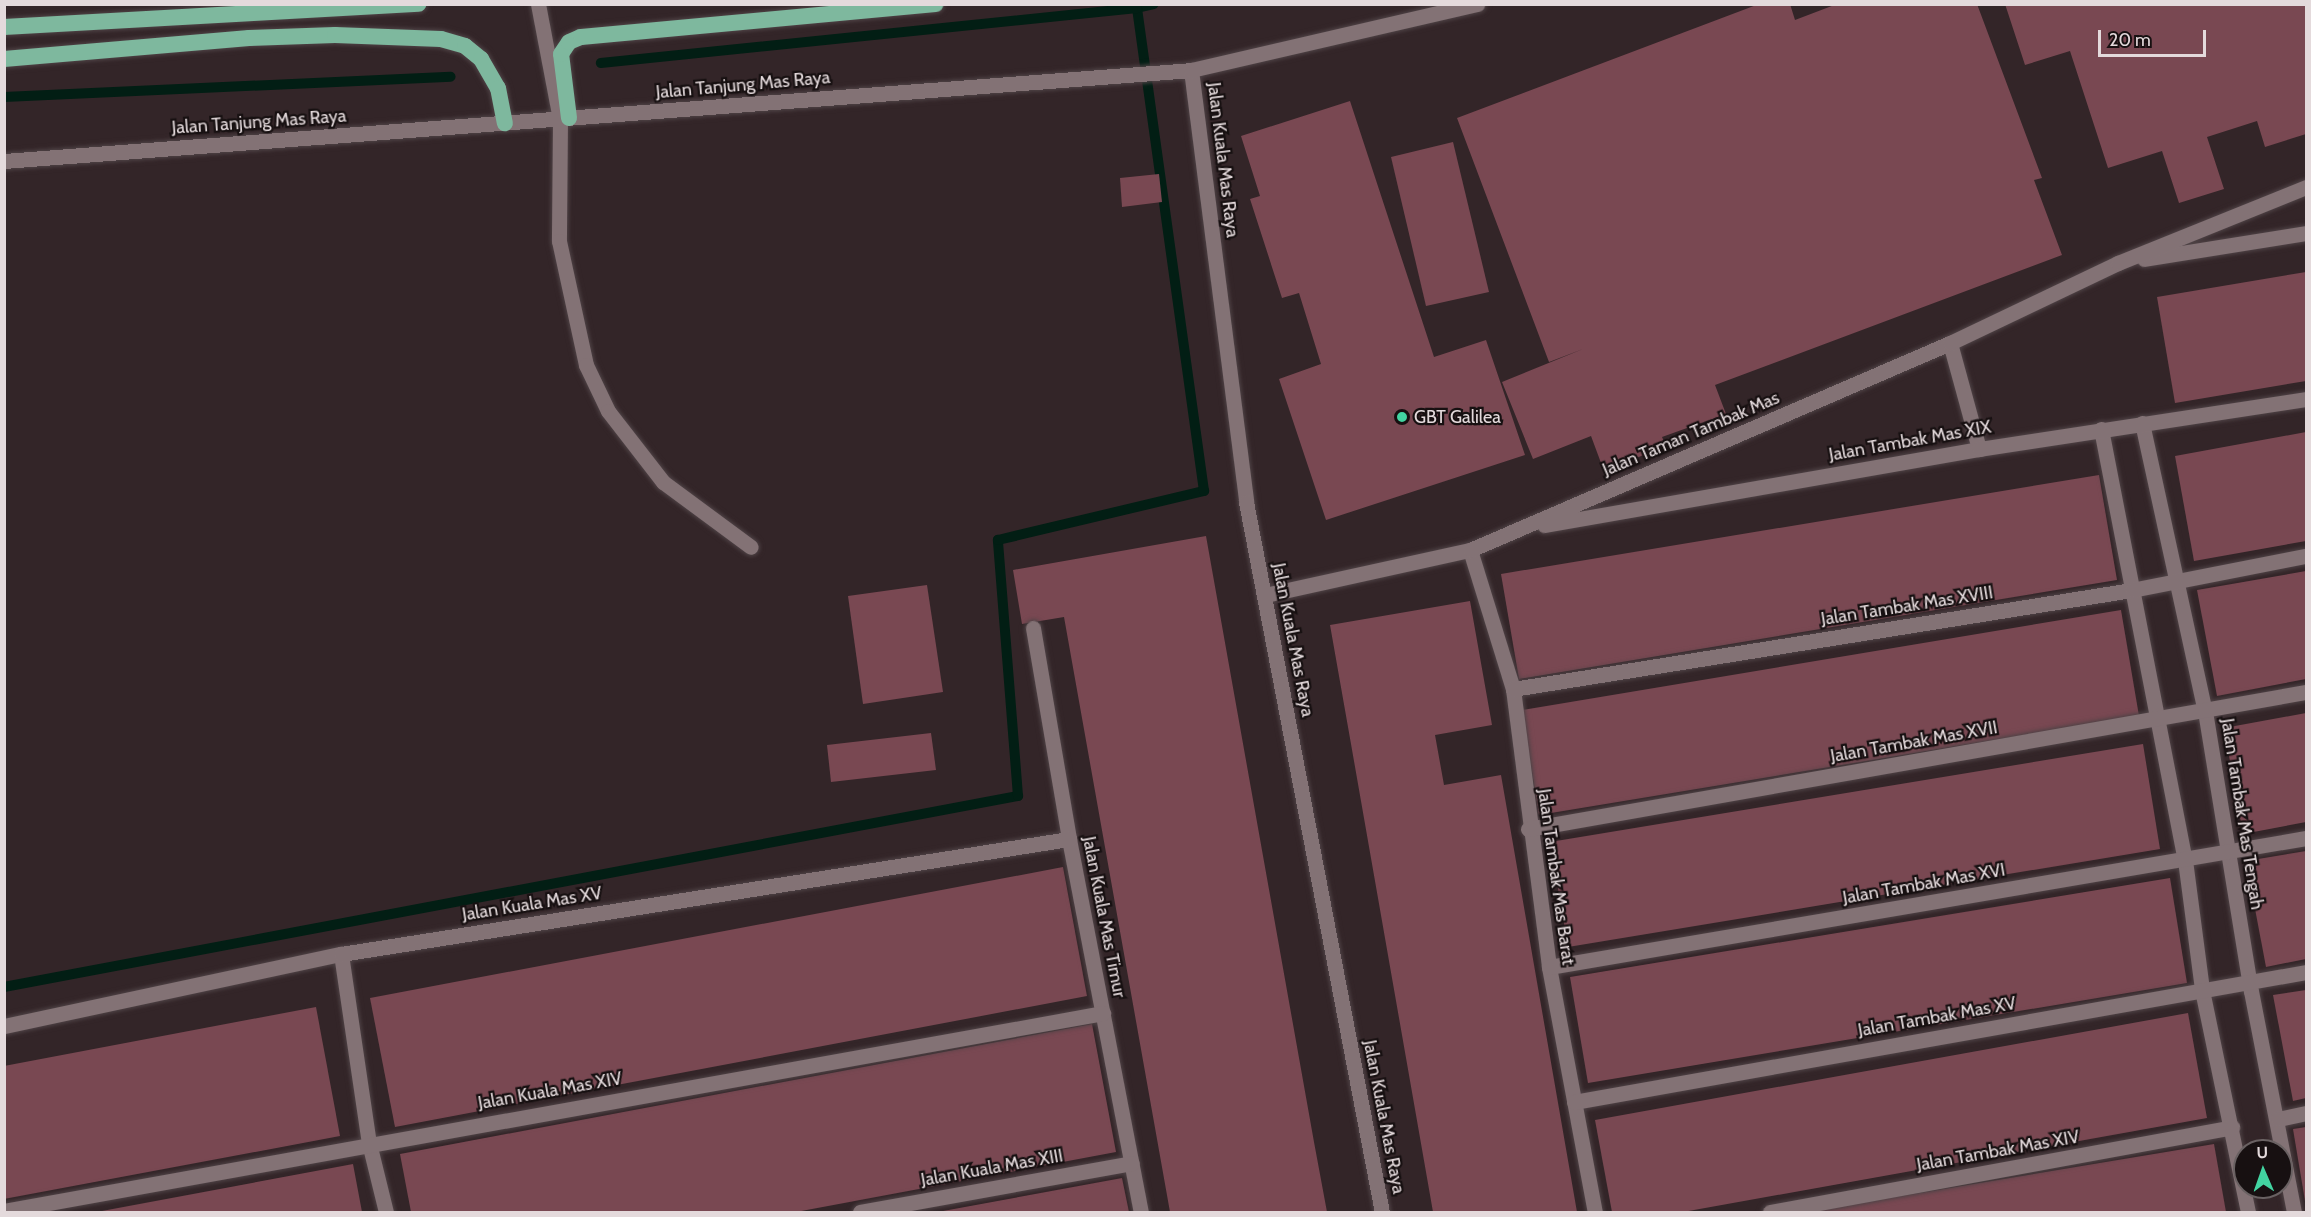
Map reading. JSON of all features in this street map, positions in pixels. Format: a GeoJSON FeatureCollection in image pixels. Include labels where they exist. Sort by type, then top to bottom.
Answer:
{"type":"FeatureCollection","features":[{"type":"Feature","properties":{"kind":"highway"},"geometry":{"type":"LineString","coordinates":[[4,27],[418,4]]}},
{"type":"Feature","properties":{"kind":"highway"},"geometry":{"type":"LineString","coordinates":[[564,119],[561,54],[569,42],[581,37],[935,4]]}},
{"type":"Feature","properties":{"kind":"highway"},"geometry":{"type":"LineString","coordinates":[[4,59],[249,38],[335,34],[441,39],[465,46],[482,59],[498,88],[505,123]]}},
{"type":"Feature","properties":{"kind":"street"},"geometry":{"type":"LineString","coordinates":[[538,4],[564,119],[559,241],[586,365],[608,411],[663,482],[751,547]]}},
{"type":"Feature","properties":{"kind":"street","name":"Jalan Tanjung Mas Raya"},"geometry":{"type":"LineString","coordinates":[[4,161],[1191,70],[1478,4]]}},
{"type":"Feature","properties":{"kind":"street","name":"Jalan Kuala Mas Raya"},"geometry":{"type":"LineString","coordinates":[[1191,70],[1246,502],[1382,1212]]}},
{"type":"Feature","properties":{"kind":"street","name":"Jalan Taman Tambak Mas"},"geometry":{"type":"LineString","coordinates":[[1265,595],[1470,550],[1950,343],[2118,263],[2307,187]]}},
{"type":"Feature","properties":{"kind":"street","name":"Jalan Taman Tambak Mas"},"geometry":{"type":"LineString","coordinates":[[2118,263],[2307,233]]}},
{"type":"Feature","properties":{"kind":"street"},"geometry":{"type":"LineString","coordinates":[[1950,343],[1979,449]]}},
{"type":"Feature","properties":{"kind":"street","name":"Jalan Tambak Mas XIX"},"geometry":{"type":"LineString","coordinates":[[1521,529],[1979,449],[2307,399]]}},
{"type":"Feature","properties":{"kind":"street","name":"Jalan Tambak Mas Tengah"},"geometry":{"type":"LineString","coordinates":[[2142,423],[2174,582],[2205,711],[2250,982],[2294,1212]]}},
{"type":"Feature","properties":{"kind":"street"},"geometry":{"type":"LineString","coordinates":[[2101,429],[2185,860],[2202,990],[2248,1212]]}},
{"type":"Feature","properties":{"kind":"street","name":"Jalan Tambak Mas Barat"},"geometry":{"type":"LineString","coordinates":[[1470,550],[1513,689],[1528,829],[1549,967],[1595,1212]]}},
{"type":"Feature","properties":{"kind":"street","name":"Jalan Tambak Mas XVIII"},"geometry":{"type":"LineString","coordinates":[[1513,689],[2132,590],[2307,556]]}},
{"type":"Feature","properties":{"kind":"street","name":"Jalan Kuala Mas Timur"},"geometry":{"type":"LineString","coordinates":[[1033,628],[1069,839],[1141,1212]]}},
{"type":"Feature","properties":{"kind":"street","name":"Jalan Tambak Mas XVII"},"geometry":{"type":"LineString","coordinates":[[1528,829],[2307,692]]}},
{"type":"Feature","properties":{"kind":"street","name":"Jalan Tambak Mas XVI"},"geometry":{"type":"LineString","coordinates":[[1549,967],[2307,838]]}},
{"type":"Feature","properties":{"kind":"street","name":"Jalan Kuala Mas XV"},"geometry":{"type":"LineString","coordinates":[[4,1026],[341,954],[1069,839]]}},
{"type":"Feature","properties":{"kind":"street"},"geometry":{"type":"LineString","coordinates":[[341,954],[369,1143],[386,1212]]}},
{"type":"Feature","properties":{"kind":"street","name":"Jalan Tambak Mas XV"},"geometry":{"type":"LineString","coordinates":[[1574,1102],[2307,972]]}},
{"type":"Feature","properties":{"kind":"street","name":"Jalan Kuala Mas XIV"},"geometry":{"type":"LineString","coordinates":[[4,1211],[369,1143],[1102,1013]]}},
{"type":"Feature","properties":{"kind":"street"},"geometry":{"type":"LineString","coordinates":[[2278,1119],[2307,1113]]}},
{"type":"Feature","properties":{"kind":"street","name":"Jalan Tambak Mas XIV"},"geometry":{"type":"LineString","coordinates":[[1770,1212],[2232,1127]]}},
{"type":"Feature","properties":{"kind":"street","name":"Jalan Kuala Mas XIII"},"geometry":{"type":"LineString","coordinates":[[860,1212],[1132,1163]]}},
{"type":"Feature","properties":{"kind":"building"},"geometry":{"type":"Polygon","coordinates":[[[1759,4],[1790,4],[1795,20],[1837,4],[1977,4],[2042,178],[2034,180],[2062,255],[1715,385],[1726,414],[1662,437],[1666,446],[1604,471],[1591,436],[1533,459],[1502,382],[1583,349],[1549,362],[1457,118],[1759,4]]]}},
{"type":"Feature","properties":{"kind":"building"},"geometry":{"type":"Polygon","coordinates":[[[2005,4],[2306,4],[2306,134],[2265,147],[2257,121],[2207,137],[2224,189],[2179,203],[2162,151],[2108,168],[2070,51],[2025,65],[2005,4]]]}},
{"type":"Feature","properties":{"kind":"building"},"geometry":{"type":"Polygon","coordinates":[[[1350,101],[1434,357],[1486,340],[1525,455],[1326,520],[1279,379],[1321,364],[1299,293],[1282,298],[1250,199],[1260,196],[1241,136],[1350,101]]]}},
{"type":"Feature","properties":{"kind":"building"},"geometry":{"type":"Polygon","coordinates":[[[1453,142],[1489,292],[1426,306],[1391,157],[1453,142]]]}},
{"type":"Feature","properties":{"kind":"building"},"geometry":{"type":"Polygon","coordinates":[[[1159,174],[1162,202],[1122,207],[1120,178],[1159,174]]]}},
{"type":"Feature","properties":{"kind":"building"},"geometry":{"type":"Polygon","coordinates":[[[2306,272],[2306,381],[2175,403],[2157,297],[2306,272]]]}},
{"type":"Feature","properties":{"kind":"building"},"geometry":{"type":"Polygon","coordinates":[[[2306,432],[2306,541],[2194,561],[2175,456],[2306,432]]]}},
{"type":"Feature","properties":{"kind":"building"},"geometry":{"type":"Polygon","coordinates":[[[2099,475],[2117,580],[1519,679],[1501,574],[2099,475]]]}},
{"type":"Feature","properties":{"kind":"building"},"geometry":{"type":"Polygon","coordinates":[[[1206,536],[1327,1212],[1170,1212],[1064,617],[1022,624],[1013,570],[1206,536]]]}},
{"type":"Feature","properties":{"kind":"building"},"geometry":{"type":"Polygon","coordinates":[[[2306,571],[2306,679],[2217,696],[2197,590],[2306,571]]]}},
{"type":"Feature","properties":{"kind":"building"},"geometry":{"type":"Polygon","coordinates":[[[927,585],[943,692],[863,704],[848,596],[927,585]]]}},
{"type":"Feature","properties":{"kind":"building"},"geometry":{"type":"Polygon","coordinates":[[[1470,601],[1492,725],[1435,735],[1444,785],[1501,775],[1577,1212],[1433,1212],[1330,625],[1470,601]]]}},
{"type":"Feature","properties":{"kind":"building"},"geometry":{"type":"Polygon","coordinates":[[[2121,610],[2139,716],[1539,815],[1522,710],[2121,610]]]}},
{"type":"Feature","properties":{"kind":"building"},"geometry":{"type":"Polygon","coordinates":[[[2306,713],[2306,822],[2243,834],[2224,728],[2306,713]]]}},
{"type":"Feature","properties":{"kind":"building"},"geometry":{"type":"Polygon","coordinates":[[[931,733],[936,770],[831,782],[827,745],[931,733]]]}},
{"type":"Feature","properties":{"kind":"building"},"geometry":{"type":"Polygon","coordinates":[[[2143,744],[2160,849],[1568,947],[1550,842],[2143,744]]]}},
{"type":"Feature","properties":{"kind":"building"},"geometry":{"type":"Polygon","coordinates":[[[2306,851],[2306,959],[2266,967],[2246,861],[2306,851]]]}},
{"type":"Feature","properties":{"kind":"building"},"geometry":{"type":"Polygon","coordinates":[[[1063,867],[1087,996],[395,1127],[370,998],[1063,867]]]}},
{"type":"Feature","properties":{"kind":"building"},"geometry":{"type":"Polygon","coordinates":[[[2170,878],[2187,983],[1588,1083],[1570,977],[2170,878]]]}},
{"type":"Feature","properties":{"kind":"building"},"geometry":{"type":"Polygon","coordinates":[[[2306,990],[2306,1098],[2293,1101],[2273,995],[2306,990]]]}},
{"type":"Feature","properties":{"kind":"building"},"geometry":{"type":"Polygon","coordinates":[[[316,1007],[340,1136],[4,1199],[4,1066],[316,1007]]]}},
{"type":"Feature","properties":{"kind":"building"},"geometry":{"type":"Polygon","coordinates":[[[2188,1013],[2207,1118],[1683,1212],[1612,1212],[1595,1120],[2188,1013]]]}},
{"type":"Feature","properties":{"kind":"building"},"geometry":{"type":"Polygon","coordinates":[[[1092,1024],[1116,1152],[796,1212],[411,1212],[400,1154],[1092,1024]]]}},
{"type":"Feature","properties":{"kind":"building"},"geometry":{"type":"Polygon","coordinates":[[[2306,1127],[2306,1201],[2305,1201],[2293,1129],[2306,1127]]]}},
{"type":"Feature","properties":{"kind":"building"},"geometry":{"type":"Polygon","coordinates":[[[2214,1144],[2226,1212],[1811,1212],[1811,1211],[2214,1144]]]}},
{"type":"Feature","properties":{"kind":"building"},"geometry":{"type":"Polygon","coordinates":[[[353,1164],[362,1212],[102,1212],[102,1211],[353,1164]]]}},
{"type":"Feature","properties":{"kind":"building"},"geometry":{"type":"Polygon","coordinates":[[[1122,1178],[1129,1212],[943,1212],[943,1211],[1122,1178]]]}},
{"type":"Feature","properties":{"kind":"waterway"},"geometry":{"type":"LineString","coordinates":[[1137,8],[1154,4]]}},
{"type":"Feature","properties":{"kind":"waterway"},"geometry":{"type":"LineString","coordinates":[[4,987],[1018,796],[998,540],[1204,491],[1137,8],[601,63]]}},
{"type":"Feature","properties":{"kind":"waterway"},"geometry":{"type":"LineString","coordinates":[[4,97],[451,77]]}},
{"type":"Feature","properties":{"kind":"place","name":"GBT Galilea"},"geometry":{"type":"Point","coordinates":[1402,417]}}]}
